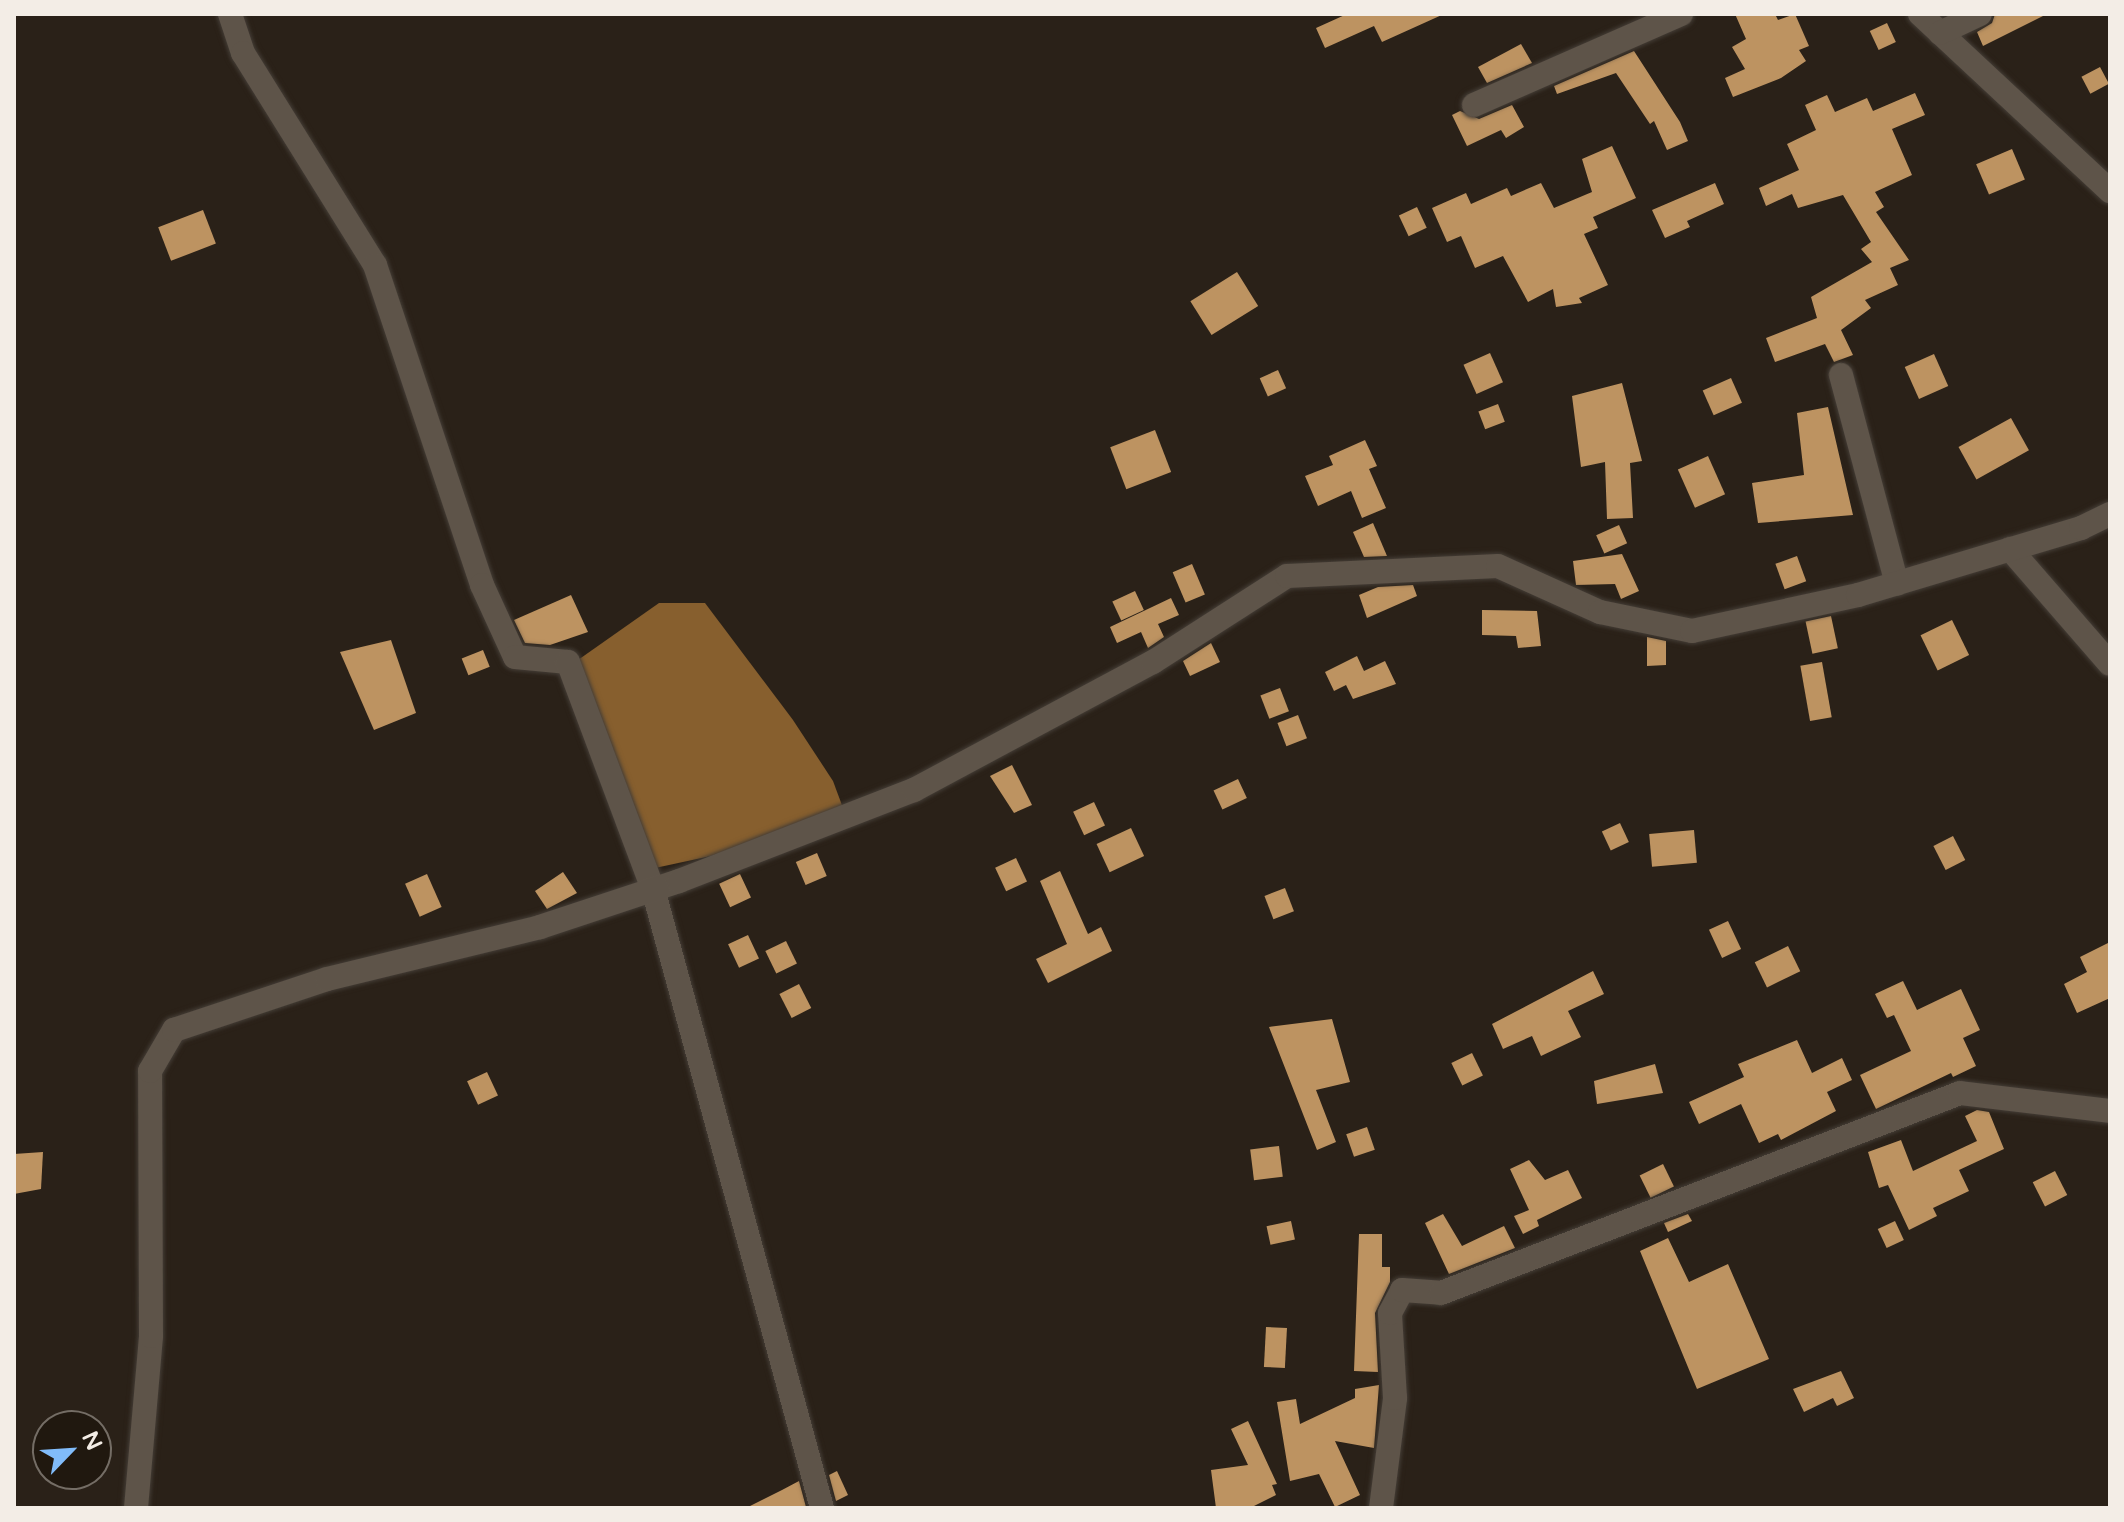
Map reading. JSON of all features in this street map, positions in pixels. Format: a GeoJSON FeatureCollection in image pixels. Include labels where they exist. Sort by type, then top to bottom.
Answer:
{"type":"FeatureCollection","features":[{"type":"Feature","properties":{"kind":"street"},"geometry":{"type":"LineString","coordinates":[[230,14],[243,53],[375,265],[482,585],[515,657],[568,662],[653,889],[822,1508]]}},
{"type":"Feature","properties":{"kind":"street"},"geometry":{"type":"LineString","coordinates":[[1474,105],[1681,14]]}},
{"type":"Feature","properties":{"kind":"street"},"geometry":{"type":"LineString","coordinates":[[1920,14],[2110,191]]}},
{"type":"Feature","properties":{"kind":"street"},"geometry":{"type":"LineString","coordinates":[[1940,33],[1980,14]]}},
{"type":"Feature","properties":{"kind":"street"},"geometry":{"type":"LineString","coordinates":[[1841,375],[1897,584]]}},
{"type":"Feature","properties":{"kind":"street"},"geometry":{"type":"LineString","coordinates":[[136,1508],[151,1336],[150,1071],[174,1030],[327,979],[540,927],[653,889],[914,790],[1153,662],[1287,576],[1498,566],[1600,612],[1692,631],[1897,584],[2110,514]]}},
{"type":"Feature","properties":{"kind":"street"},"geometry":{"type":"LineString","coordinates":[[2010,549],[2110,664]]}},
{"type":"Feature","properties":{"kind":"street"},"geometry":{"type":"LineString","coordinates":[[1381,1508],[1395,1398],[1390,1313],[1402,1290],[1441,1293],[1960,1093],[2110,1111]]}},
{"type":"Feature","properties":{"kind":"shaded area"},"geometry":{"type":"Polygon","coordinates":[[[659,603],[705,603],[793,720],[833,781],[843,808],[711,856],[655,868],[578,660],[659,603]]]}},
{"type":"Feature","properties":{"kind":"building"},"geometry":{"type":"Polygon","coordinates":[[[1347,14],[1444,14],[1382,42],[1374,26],[1325,48],[1316,28],[1347,14]]]}},
{"type":"Feature","properties":{"kind":"building"},"geometry":{"type":"Polygon","coordinates":[[[1735,14],[1775,14],[1778,20],[1795,14],[1809,46],[1799,50],[1806,61],[1781,78],[1733,97],[1725,78],[1745,69],[1732,47],[1746,39],[1735,14]]]}},
{"type":"Feature","properties":{"kind":"building"},"geometry":{"type":"Polygon","coordinates":[[[1995,14],[2047,14],[1983,46],[1977,32],[1992,23],[1995,14]]]}},
{"type":"Feature","properties":{"kind":"building"},"geometry":{"type":"Polygon","coordinates":[[[1887,23],[1896,42],[1879,50],[1870,31],[1887,23]]]}},
{"type":"Feature","properties":{"kind":"building"},"geometry":{"type":"Polygon","coordinates":[[[1521,44],[1532,63],[1487,83],[1478,67],[1521,44]]]}},
{"type":"Feature","properties":{"kind":"building"},"geometry":{"type":"Polygon","coordinates":[[[1634,51],[1680,122],[1688,141],[1667,150],[1654,121],[1650,124],[1616,73],[1557,94],[1554,86],[1634,51]]]}},
{"type":"Feature","properties":{"kind":"building"},"geometry":{"type":"Polygon","coordinates":[[[2100,67],[2109,84],[2090,94],[2081,77],[2100,67]]]}},
{"type":"Feature","properties":{"kind":"building"},"geometry":{"type":"Polygon","coordinates":[[[1915,93],[1925,115],[1892,129],[1912,175],[1875,192],[1884,207],[1876,212],[1909,260],[1890,268],[1898,285],[1865,300],[1871,308],[1841,330],[1853,355],[1834,362],[1825,344],[1775,362],[1766,338],[1817,318],[1811,297],[1872,262],[1861,249],[1871,242],[1843,195],[1798,208],[1792,194],[1766,206],[1759,188],[1799,170],[1787,144],[1816,130],[1805,105],[1827,95],[1835,112],[1867,98],[1873,111],[1915,93]]]}},
{"type":"Feature","properties":{"kind":"building"},"geometry":{"type":"Polygon","coordinates":[[[1512,105],[1524,127],[1506,138],[1501,130],[1467,146],[1452,115],[1460,111],[1479,119],[1512,105]]]}},
{"type":"Feature","properties":{"kind":"building"},"geometry":{"type":"Polygon","coordinates":[[[1612,146],[1636,198],[1593,217],[1598,228],[1584,234],[1608,285],[1579,298],[1582,303],[1556,307],[1553,289],[1528,302],[1503,256],[1475,268],[1461,236],[1447,242],[1432,208],[1466,193],[1471,204],[1507,188],[1511,196],[1541,183],[1554,208],[1592,192],[1582,159],[1612,146]]]}},
{"type":"Feature","properties":{"kind":"building"},"geometry":{"type":"Polygon","coordinates":[[[2012,149],[2025,179],[1989,195],[1976,164],[2012,149]]]}},
{"type":"Feature","properties":{"kind":"building"},"geometry":{"type":"Polygon","coordinates":[[[1715,183],[1724,204],[1687,221],[1690,227],[1665,238],[1652,210],[1715,183]]]}},
{"type":"Feature","properties":{"kind":"building"},"geometry":{"type":"Polygon","coordinates":[[[1417,207],[1427,228],[1409,236],[1399,215],[1417,207]]]}},
{"type":"Feature","properties":{"kind":"building"},"geometry":{"type":"Polygon","coordinates":[[[203,210],[216,244],[171,261],[158,227],[203,210]]]}},
{"type":"Feature","properties":{"kind":"building"},"geometry":{"type":"Polygon","coordinates":[[[1237,272],[1258,306],[1212,335],[1190,301],[1237,272]]]}},
{"type":"Feature","properties":{"kind":"building"},"geometry":{"type":"Polygon","coordinates":[[[1490,353],[1503,382],[1477,394],[1464,365],[1490,353]]]}},
{"type":"Feature","properties":{"kind":"building"},"geometry":{"type":"Polygon","coordinates":[[[1934,354],[1948,386],[1919,399],[1905,367],[1934,354]]]}},
{"type":"Feature","properties":{"kind":"building"},"geometry":{"type":"Polygon","coordinates":[[[1278,370],[1286,388],[1268,396],[1260,378],[1278,370]]]}},
{"type":"Feature","properties":{"kind":"building"},"geometry":{"type":"Polygon","coordinates":[[[1731,378],[1742,403],[1714,415],[1703,391],[1731,378]]]}},
{"type":"Feature","properties":{"kind":"building"},"geometry":{"type":"Polygon","coordinates":[[[1622,383],[1642,461],[1630,463],[1633,518],[1607,519],[1605,462],[1581,467],[1572,396],[1622,383]]]}},
{"type":"Feature","properties":{"kind":"building"},"geometry":{"type":"Polygon","coordinates":[[[1498,404],[1505,422],[1485,429],[1478,412],[1498,404]]]}},
{"type":"Feature","properties":{"kind":"building"},"geometry":{"type":"Polygon","coordinates":[[[1828,407],[1853,515],[1758,523],[1752,483],[1804,475],[1797,413],[1828,407]]]}},
{"type":"Feature","properties":{"kind":"building"},"geometry":{"type":"Polygon","coordinates":[[[2011,418],[2029,450],[1976,479],[1959,447],[2011,418]]]}},
{"type":"Feature","properties":{"kind":"building"},"geometry":{"type":"Polygon","coordinates":[[[1155,430],[1171,472],[1126,489],[1110,447],[1155,430]]]}},
{"type":"Feature","properties":{"kind":"building"},"geometry":{"type":"Polygon","coordinates":[[[1365,440],[1377,466],[1369,469],[1386,508],[1362,518],[1351,491],[1318,506],[1305,476],[1333,465],[1329,456],[1365,440]]]}},
{"type":"Feature","properties":{"kind":"building"},"geometry":{"type":"Polygon","coordinates":[[[1708,456],[1725,494],[1695,508],[1678,469],[1708,456]]]}},
{"type":"Feature","properties":{"kind":"building"},"geometry":{"type":"Polygon","coordinates":[[[1373,523],[1387,556],[1364,557],[1353,532],[1373,523]]]}},
{"type":"Feature","properties":{"kind":"building"},"geometry":{"type":"Polygon","coordinates":[[[1619,525],[1627,543],[1604,553],[1596,535],[1619,525]]]}},
{"type":"Feature","properties":{"kind":"building"},"geometry":{"type":"Polygon","coordinates":[[[1622,554],[1639,591],[1621,599],[1615,584],[1576,585],[1573,561],[1622,554]]]}},
{"type":"Feature","properties":{"kind":"building"},"geometry":{"type":"Polygon","coordinates":[[[1797,556],[1806,581],[1785,589],[1775,564],[1797,556]]]}},
{"type":"Feature","properties":{"kind":"building"},"geometry":{"type":"Polygon","coordinates":[[[1192,564],[1205,594],[1186,603],[1173,572],[1192,564]]]}},
{"type":"Feature","properties":{"kind":"building"},"geometry":{"type":"Polygon","coordinates":[[[1413,585],[1417,596],[1367,618],[1359,595],[1378,587],[1413,585]]]}},
{"type":"Feature","properties":{"kind":"building"},"geometry":{"type":"Polygon","coordinates":[[[1135,591],[1144,610],[1121,621],[1112,602],[1135,591]]]}},
{"type":"Feature","properties":{"kind":"building"},"geometry":{"type":"Polygon","coordinates":[[[571,595],[588,632],[550,645],[525,643],[514,620],[571,595]]]}},
{"type":"Feature","properties":{"kind":"building"},"geometry":{"type":"Polygon","coordinates":[[[1171,598],[1179,615],[1158,624],[1164,637],[1148,648],[1141,632],[1117,643],[1110,627],[1171,598]]]}},
{"type":"Feature","properties":{"kind":"building"},"geometry":{"type":"Polygon","coordinates":[[[1482,610],[1537,611],[1541,646],[1518,648],[1516,636],[1482,635],[1482,610]]]}},
{"type":"Feature","properties":{"kind":"building"},"geometry":{"type":"Polygon","coordinates":[[[1831,616],[1838,648],[1812,654],[1806,621],[1831,616]]]}},
{"type":"Feature","properties":{"kind":"building"},"geometry":{"type":"Polygon","coordinates":[[[1952,620],[1969,655],[1938,670],[1921,635],[1952,620]]]}},
{"type":"Feature","properties":{"kind":"building"},"geometry":{"type":"Polygon","coordinates":[[[1647,637],[1666,641],[1666,665],[1647,666],[1647,637]]]}},
{"type":"Feature","properties":{"kind":"building"},"geometry":{"type":"Polygon","coordinates":[[[391,640],[416,713],[374,730],[340,652],[391,640]]]}},
{"type":"Feature","properties":{"kind":"building"},"geometry":{"type":"Polygon","coordinates":[[[1211,643],[1220,662],[1190,676],[1183,661],[1211,643]]]}},
{"type":"Feature","properties":{"kind":"building"},"geometry":{"type":"Polygon","coordinates":[[[483,650],[490,667],[468,675],[462,659],[483,650]]]}},
{"type":"Feature","properties":{"kind":"building"},"geometry":{"type":"Polygon","coordinates":[[[1357,656],[1364,671],[1385,661],[1396,684],[1353,699],[1346,685],[1334,691],[1325,672],[1357,656]]]}},
{"type":"Feature","properties":{"kind":"building"},"geometry":{"type":"Polygon","coordinates":[[[1822,662],[1832,717],[1810,721],[1800,666],[1822,662]]]}},
{"type":"Feature","properties":{"kind":"building"},"geometry":{"type":"Polygon","coordinates":[[[1280,688],[1289,711],[1269,719],[1260,696],[1280,688]]]}},
{"type":"Feature","properties":{"kind":"building"},"geometry":{"type":"Polygon","coordinates":[[[1298,715],[1307,738],[1286,746],[1277,723],[1298,715]]]}},
{"type":"Feature","properties":{"kind":"building"},"geometry":{"type":"Polygon","coordinates":[[[1012,765],[1032,805],[1014,813],[990,776],[1012,765]]]}},
{"type":"Feature","properties":{"kind":"building"},"geometry":{"type":"Polygon","coordinates":[[[1238,779],[1247,798],[1222,809],[1214,790],[1238,779]]]}},
{"type":"Feature","properties":{"kind":"building"},"geometry":{"type":"Polygon","coordinates":[[[1094,802],[1105,826],[1084,835],[1073,812],[1094,802]]]}},
{"type":"Feature","properties":{"kind":"building"},"geometry":{"type":"Polygon","coordinates":[[[1620,823],[1629,842],[1611,850],[1602,831],[1620,823]]]}},
{"type":"Feature","properties":{"kind":"building"},"geometry":{"type":"Polygon","coordinates":[[[1131,828],[1144,856],[1110,872],[1097,844],[1131,828]]]}},
{"type":"Feature","properties":{"kind":"building"},"geometry":{"type":"Polygon","coordinates":[[[1694,830],[1697,863],[1652,867],[1649,834],[1694,830]]]}},
{"type":"Feature","properties":{"kind":"building"},"geometry":{"type":"Polygon","coordinates":[[[1953,836],[1965,860],[1946,870],[1933,846],[1953,836]]]}},
{"type":"Feature","properties":{"kind":"building"},"geometry":{"type":"Polygon","coordinates":[[[817,853],[827,876],[806,885],[796,862],[817,853]]]}},
{"type":"Feature","properties":{"kind":"building"},"geometry":{"type":"Polygon","coordinates":[[[1016,858],[1027,882],[1006,891],[995,868],[1016,858]]]}},
{"type":"Feature","properties":{"kind":"building"},"geometry":{"type":"Polygon","coordinates":[[[1060,871],[1088,934],[1101,927],[1112,951],[1048,983],[1036,959],[1067,944],[1040,881],[1060,871]]]}},
{"type":"Feature","properties":{"kind":"building"},"geometry":{"type":"Polygon","coordinates":[[[563,872],[577,893],[547,909],[535,891],[563,872]]]}},
{"type":"Feature","properties":{"kind":"building"},"geometry":{"type":"Polygon","coordinates":[[[427,874],[442,907],[420,917],[405,884],[427,874]]]}},
{"type":"Feature","properties":{"kind":"building"},"geometry":{"type":"Polygon","coordinates":[[[740,874],[751,898],[730,907],[719,884],[740,874]]]}},
{"type":"Feature","properties":{"kind":"building"},"geometry":{"type":"Polygon","coordinates":[[[1285,888],[1294,911],[1273,919],[1264,896],[1285,888]]]}},
{"type":"Feature","properties":{"kind":"building"},"geometry":{"type":"Polygon","coordinates":[[[1728,921],[1741,949],[1722,958],[1709,930],[1728,921]]]}},
{"type":"Feature","properties":{"kind":"building"},"geometry":{"type":"Polygon","coordinates":[[[748,935],[759,959],[739,968],[728,944],[748,935]]]}},
{"type":"Feature","properties":{"kind":"building"},"geometry":{"type":"Polygon","coordinates":[[[786,941],[797,963],[776,974],[765,951],[786,941]]]}},
{"type":"Feature","properties":{"kind":"building"},"geometry":{"type":"Polygon","coordinates":[[[2110,942],[2110,998],[2077,1013],[2064,984],[2087,972],[2080,957],[2110,942]]]}},
{"type":"Feature","properties":{"kind":"building"},"geometry":{"type":"Polygon","coordinates":[[[1788,946],[1800,971],[1767,987],[1755,962],[1788,946]]]}},
{"type":"Feature","properties":{"kind":"building"},"geometry":{"type":"Polygon","coordinates":[[[1593,971],[1604,994],[1568,1011],[1581,1037],[1541,1056],[1532,1036],[1503,1049],[1492,1024],[1593,971]]]}},
{"type":"Feature","properties":{"kind":"building"},"geometry":{"type":"Polygon","coordinates":[[[1903,981],[1917,1010],[1961,989],[1980,1030],[1963,1038],[1976,1066],[1953,1077],[1951,1073],[1876,1109],[1860,1075],[1911,1051],[1894,1015],[1887,1018],[1875,994],[1903,981]]]}},
{"type":"Feature","properties":{"kind":"building"},"geometry":{"type":"Polygon","coordinates":[[[799,984],[811,1008],[792,1018],[779,994],[799,984]]]}},
{"type":"Feature","properties":{"kind":"building"},"geometry":{"type":"Polygon","coordinates":[[[1332,1019],[1350,1082],[1316,1090],[1336,1142],[1317,1150],[1269,1027],[1332,1019]]]}},
{"type":"Feature","properties":{"kind":"building"},"geometry":{"type":"Polygon","coordinates":[[[1797,1040],[1812,1073],[1842,1058],[1852,1080],[1827,1092],[1836,1111],[1781,1140],[1778,1134],[1759,1143],[1741,1104],[1699,1124],[1689,1102],[1744,1077],[1738,1064],[1797,1040]]]}},
{"type":"Feature","properties":{"kind":"building"},"geometry":{"type":"Polygon","coordinates":[[[1472,1053],[1483,1075],[1462,1086],[1451,1063],[1472,1053]]]}},
{"type":"Feature","properties":{"kind":"building"},"geometry":{"type":"Polygon","coordinates":[[[1655,1064],[1663,1093],[1597,1104],[1594,1081],[1655,1064]]]}},
{"type":"Feature","properties":{"kind":"building"},"geometry":{"type":"Polygon","coordinates":[[[487,1072],[498,1096],[478,1105],[467,1081],[487,1072]]]}},
{"type":"Feature","properties":{"kind":"building"},"geometry":{"type":"Polygon","coordinates":[[[1977,1110],[1989,1112],[2004,1149],[1959,1170],[1969,1191],[1933,1208],[1937,1216],[1909,1230],[1888,1185],[1879,1188],[1868,1152],[1901,1140],[1913,1171],[1977,1141],[1965,1116],[1977,1110]]]}},
{"type":"Feature","properties":{"kind":"building"},"geometry":{"type":"Polygon","coordinates":[[[1367,1127],[1375,1150],[1354,1157],[1346,1134],[1367,1127]]]}},
{"type":"Feature","properties":{"kind":"building"},"geometry":{"type":"Polygon","coordinates":[[[1279,1146],[1283,1177],[1254,1180],[1250,1150],[1279,1146]]]}},
{"type":"Feature","properties":{"kind":"building"},"geometry":{"type":"Polygon","coordinates":[[[43,1152],[41,1189],[14,1194],[14,1154],[43,1152]]]}},
{"type":"Feature","properties":{"kind":"building"},"geometry":{"type":"Polygon","coordinates":[[[1529,1160],[1545,1180],[1568,1170],[1582,1198],[1537,1220],[1539,1226],[1523,1234],[1514,1216],[1529,1210],[1510,1169],[1529,1160]]]}},
{"type":"Feature","properties":{"kind":"building"},"geometry":{"type":"Polygon","coordinates":[[[1663,1164],[1674,1186],[1651,1198],[1640,1175],[1663,1164]]]}},
{"type":"Feature","properties":{"kind":"building"},"geometry":{"type":"Polygon","coordinates":[[[2055,1171],[2067,1195],[2045,1206],[2033,1182],[2055,1171]]]}},
{"type":"Feature","properties":{"kind":"building"},"geometry":{"type":"Polygon","coordinates":[[[1443,1214],[1462,1246],[1504,1226],[1515,1248],[1449,1274],[1425,1223],[1443,1214]]]}},
{"type":"Feature","properties":{"kind":"building"},"geometry":{"type":"Polygon","coordinates":[[[1688,1214],[1692,1221],[1668,1232],[1664,1223],[1688,1214]]]}},
{"type":"Feature","properties":{"kind":"building"},"geometry":{"type":"Polygon","coordinates":[[[1291,1221],[1295,1240],[1270,1245],[1267,1226],[1291,1221]]]}},
{"type":"Feature","properties":{"kind":"building"},"geometry":{"type":"Polygon","coordinates":[[[1895,1221],[1904,1240],[1887,1248],[1878,1229],[1895,1221]]]}},
{"type":"Feature","properties":{"kind":"building"},"geometry":{"type":"Polygon","coordinates":[[[1359,1234],[1382,1234],[1382,1267],[1390,1267],[1390,1282],[1375,1313],[1378,1372],[1354,1371],[1359,1234]]]}},
{"type":"Feature","properties":{"kind":"building"},"geometry":{"type":"Polygon","coordinates":[[[1668,1238],[1689,1282],[1728,1264],[1769,1359],[1697,1389],[1640,1251],[1668,1238]]]}},
{"type":"Feature","properties":{"kind":"building"},"geometry":{"type":"Polygon","coordinates":[[[1266,1327],[1287,1328],[1285,1368],[1264,1367],[1266,1327]]]}},
{"type":"Feature","properties":{"kind":"building"},"geometry":{"type":"Polygon","coordinates":[[[1841,1371],[1854,1398],[1837,1406],[1833,1398],[1804,1412],[1793,1389],[1841,1371]]]}},
{"type":"Feature","properties":{"kind":"building"},"geometry":{"type":"Polygon","coordinates":[[[1379,1385],[1374,1448],[1335,1441],[1360,1495],[1335,1507],[1319,1474],[1290,1481],[1277,1402],[1296,1399],[1300,1424],[1355,1398],[1355,1389],[1379,1385]]]}},
{"type":"Feature","properties":{"kind":"building"},"geometry":{"type":"Polygon","coordinates":[[[1248,1421],[1277,1484],[1272,1485],[1276,1495],[1250,1508],[1216,1508],[1211,1470],[1248,1465],[1231,1429],[1248,1421]]]}},
{"type":"Feature","properties":{"kind":"building"},"geometry":{"type":"Polygon","coordinates":[[[837,1471],[848,1495],[836,1501],[829,1475],[837,1471]]]}},
{"type":"Feature","properties":{"kind":"building"},"geometry":{"type":"Polygon","coordinates":[[[799,1481],[806,1507],[746,1508],[782,1490],[799,1481]]]}}]}
